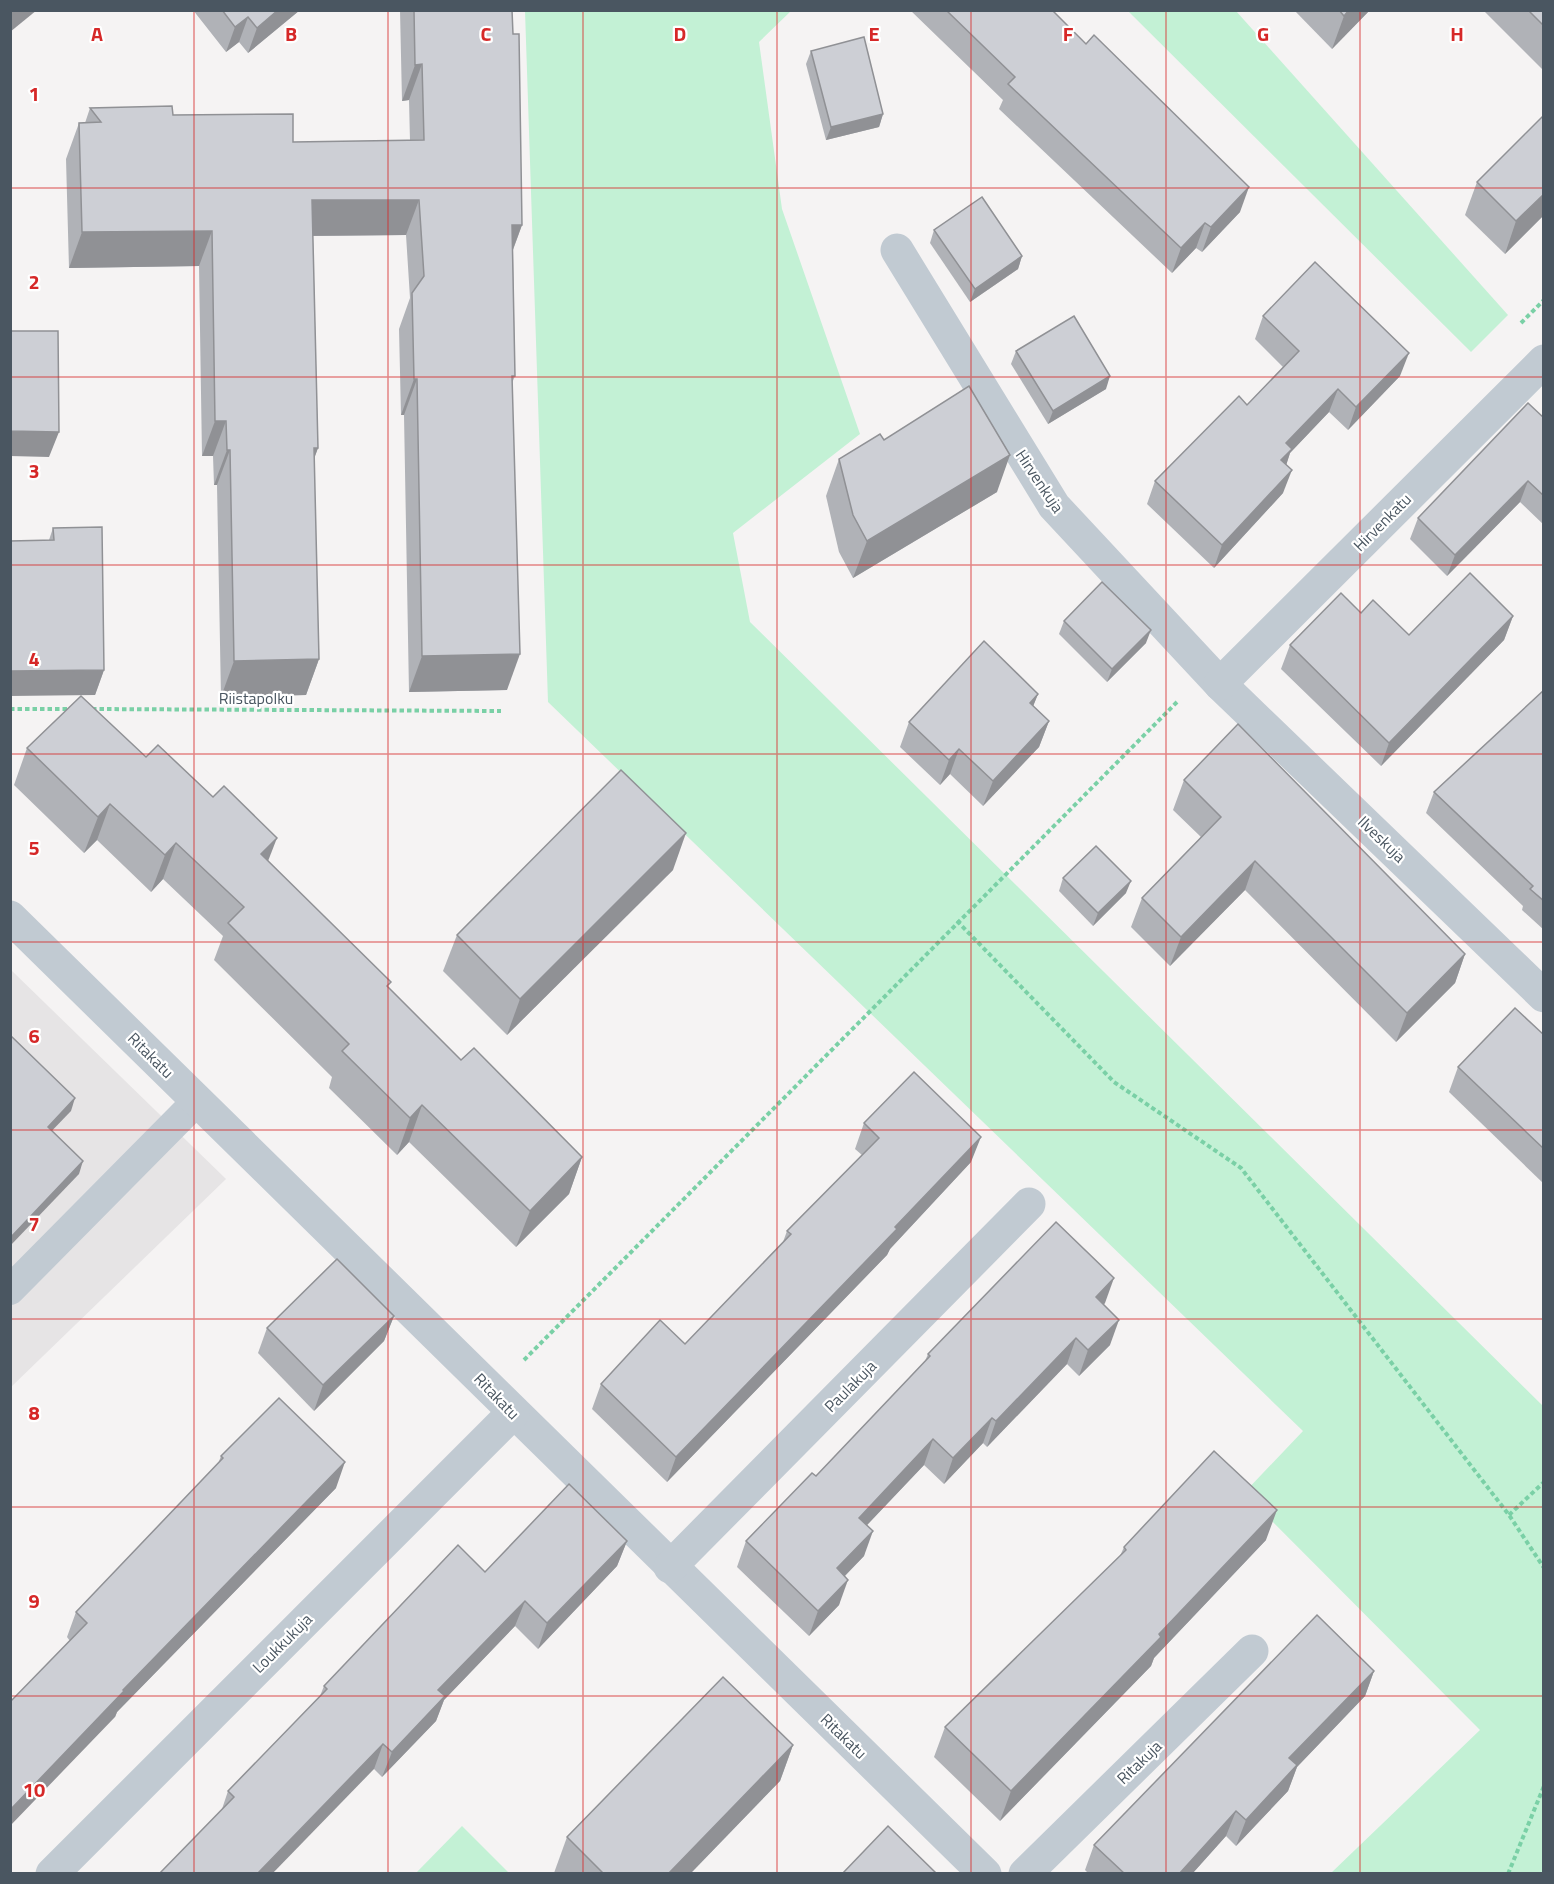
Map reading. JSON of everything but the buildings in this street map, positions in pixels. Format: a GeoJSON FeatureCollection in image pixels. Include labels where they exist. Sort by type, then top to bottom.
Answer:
{"type":"FeatureCollection","features":[{"type":"Feature","properties":{"kind":"street","name":"Hirvenkuja"},"geometry":{"type":"LineString","coordinates":[[897,250],[1054,506],[1220,684]]}},
{"type":"Feature","properties":{"kind":"street","name":"Hirvenkatu"},"geometry":{"type":"LineString","coordinates":[[1220,684],[1544,361]]}},
{"type":"Feature","properties":{"kind":"street","name":"Ilveskuja"},"geometry":{"type":"LineString","coordinates":[[1220,684],[1544,996]]}},
{"type":"Feature","properties":{"kind":"street","name":"Ritakatu"},"geometry":{"type":"LineString","coordinates":[[10,917],[985,1874]]}},
{"type":"Feature","properties":{"kind":"street","name":"Paulakuja"},"geometry":{"type":"LineString","coordinates":[[670,1567],[1029,1204]]}},
{"type":"Feature","properties":{"kind":"street","name":"Loukkukuja"},"geometry":{"type":"LineString","coordinates":[[52,1874],[503,1402]]}},
{"type":"Feature","properties":{"kind":"street","name":"Ritakuja"},"geometry":{"type":"LineString","coordinates":[[1025,1874],[1252,1651]]}},
{"type":"Feature","properties":{"kind":"lane"},"geometry":{"type":"LineString","coordinates":[[10,1290],[197,1101]]}},
{"type":"Feature","properties":{"kind":"path"},"geometry":{"type":"LineString","coordinates":[[503,1402],[957,921],[1182,697],[1220,684]]}},
{"type":"Feature","properties":{"kind":"path","name":"Riistapolku"},"geometry":{"type":"LineString","coordinates":[[10,709],[501,711]]}},
{"type":"Feature","properties":{"kind":"path"},"geometry":{"type":"LineString","coordinates":[[957,921],[1114,1082],[1241,1168],[1509,1515],[1544,1568]]}},
{"type":"Feature","properties":{"kind":"path"},"geometry":{"type":"LineString","coordinates":[[1509,1515],[1544,1482]]}},
{"type":"Feature","properties":{"kind":"path"},"geometry":{"type":"LineString","coordinates":[[1508,1874],[1544,1786]]}},
{"type":"Feature","properties":{"kind":"shaded area"},"geometry":{"type":"Polygon","coordinates":[[[11,970],[226,1179],[11,1387],[11,970]]]}},
{"type":"Feature","properties":{"kind":"green space"},"geometry":{"type":"Polygon","coordinates":[[[525,11],[791,11],[759,42],[782,209],[860,434],[733,533],[750,622],[1543,1406],[1543,1873],[1331,1873],[1480,1730],[1244,1493],[1303,1431],[548,702],[525,11]]]}},
{"type":"Feature","properties":{"kind":"green space"},"geometry":{"type":"Polygon","coordinates":[[[1128,11],[1236,11],[1508,315],[1471,352],[1128,11]]]}},
{"type":"Feature","properties":{"kind":"green space"},"geometry":{"type":"Polygon","coordinates":[[[462,1826],[509,1873],[416,1873],[462,1826]]]}}]}
